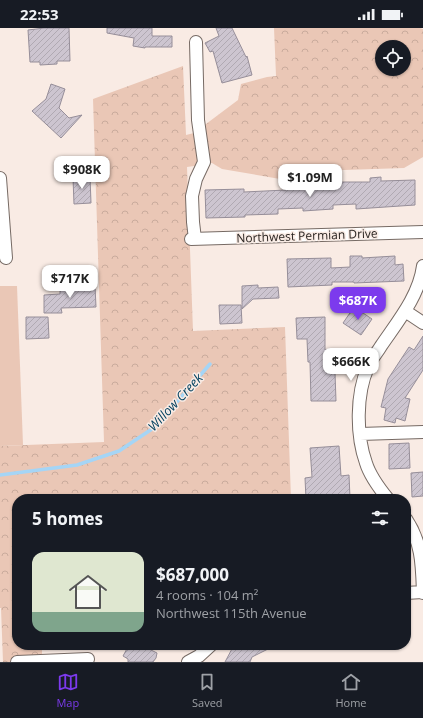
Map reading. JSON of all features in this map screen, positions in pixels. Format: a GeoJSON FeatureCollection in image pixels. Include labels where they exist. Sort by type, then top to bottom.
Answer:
{"type":"FeatureCollection","features":[{"type":"Feature","properties":{"kind":"street","name":"Northwest Permian Drive"},"geometry":{"type":"LineString","coordinates":[[196,42],[198,120],[204,162],[196,179],[192,196],[193,239],[422,236]]}},
{"type":"Feature","properties":{"kind":"street"},"geometry":{"type":"LineString","coordinates":[[0,178],[6,258]]}},
{"type":"Feature","properties":{"kind":"street"},"geometry":{"type":"LineString","coordinates":[[384,494],[372,477],[366,464],[363,452],[360,434],[359,406],[361,394],[368,366],[415,294],[420,282],[423,266]]}},
{"type":"Feature","properties":{"kind":"street"},"geometry":{"type":"LineString","coordinates":[[405,311],[423,323]]}},
{"type":"Feature","properties":{"kind":"street"},"geometry":{"type":"LineString","coordinates":[[360,434],[423,432]]}},
{"type":"Feature","properties":{"kind":"street"},"geometry":{"type":"LineString","coordinates":[[411,526],[419,547],[423,592],[411,593]]}},
{"type":"Feature","properties":{"kind":"street"},"geometry":{"type":"LineString","coordinates":[[188,662],[199,656],[206,650]]}},
{"type":"Feature","properties":{"kind":"street"},"geometry":{"type":"LineString","coordinates":[[17,662],[88,659]]}},
{"type":"Feature","properties":{"kind":"green space"},"geometry":{"type":"Polygon","coordinates":[[[274,28],[423,29],[423,157],[404,168],[315,171],[280,179],[222,169],[212,163],[187,167],[193,331],[285,327],[291,494],[12,494],[12,650],[42,650],[42,662],[3,662],[0,608],[0,446],[104,442],[93,99],[183,66],[186,135],[194,133],[238,100],[241,84],[276,76],[274,28]]]}},
{"type":"Feature","properties":{"kind":"green space"},"geometry":{"type":"Polygon","coordinates":[[[0,286],[17,286],[23,445],[0,446],[0,286]]]}},
{"type":"Feature","properties":{"kind":"building"},"geometry":{"type":"Polygon","coordinates":[[[44,28],[69,28],[70,61],[57,61],[57,64],[40,65],[40,62],[30,62],[28,30],[44,28]]]}},
{"type":"Feature","properties":{"kind":"building"},"geometry":{"type":"Polygon","coordinates":[[[107,28],[152,28],[152,36],[172,36],[172,47],[145,48],[133,46],[134,38],[107,33],[107,28]]]}},
{"type":"Feature","properties":{"kind":"building"},"geometry":{"type":"Polygon","coordinates":[[[216,28],[232,28],[246,57],[247,56],[252,75],[222,83],[213,51],[210,52],[205,43],[219,36],[216,28]]]}},
{"type":"Feature","properties":{"kind":"building"},"geometry":{"type":"Polygon","coordinates":[[[51,84],[65,89],[59,108],[69,118],[82,115],[61,138],[32,111],[46,99],[51,84]]]}},
{"type":"Feature","properties":{"kind":"building"},"geometry":{"type":"Polygon","coordinates":[[[90,177],[91,203],[74,204],[73,178],[90,177]]]}},
{"type":"Feature","properties":{"kind":"building"},"geometry":{"type":"Polygon","coordinates":[[[381,177],[381,181],[415,180],[415,205],[356,209],[356,204],[333,205],[333,209],[303,211],[303,208],[278,209],[278,214],[206,218],[205,190],[244,189],[244,192],[286,190],[286,187],[320,185],[320,182],[370,182],[370,178],[381,177]]]}},
{"type":"Feature","properties":{"kind":"building"},"geometry":{"type":"Polygon","coordinates":[[[350,256],[362,256],[362,258],[395,256],[395,265],[403,264],[404,281],[354,283],[332,282],[332,285],[288,287],[287,259],[331,258],[331,268],[350,267],[350,256]]]}},
{"type":"Feature","properties":{"kind":"building"},"geometry":{"type":"Polygon","coordinates":[[[258,285],[258,288],[278,287],[279,298],[253,299],[242,309],[242,286],[258,285]]]}},
{"type":"Feature","properties":{"kind":"building"},"geometry":{"type":"Polygon","coordinates":[[[95,286],[96,307],[61,308],[62,313],[44,313],[44,295],[60,294],[60,287],[95,286]]]}},
{"type":"Feature","properties":{"kind":"building"},"geometry":{"type":"Polygon","coordinates":[[[219,305],[241,305],[242,323],[220,324],[219,305]]]}},
{"type":"Feature","properties":{"kind":"building"},"geometry":{"type":"Polygon","coordinates":[[[354,307],[372,319],[361,335],[343,323],[354,307]]]}},
{"type":"Feature","properties":{"kind":"building"},"geometry":{"type":"Polygon","coordinates":[[[26,317],[48,317],[49,338],[26,339],[26,317]]]}},
{"type":"Feature","properties":{"kind":"building"},"geometry":{"type":"Polygon","coordinates":[[[325,317],[325,350],[344,349],[345,373],[335,373],[336,401],[311,401],[310,362],[308,362],[307,339],[297,339],[296,318],[325,317]]]}},
{"type":"Feature","properties":{"kind":"building"},"geometry":{"type":"Polygon","coordinates":[[[423,336],[423,370],[405,398],[410,399],[405,421],[396,418],[395,423],[384,420],[386,408],[381,407],[388,379],[409,347],[414,350],[423,336]]]}},
{"type":"Feature","properties":{"kind":"building"},"geometry":{"type":"Polygon","coordinates":[[[409,443],[410,468],[389,469],[389,444],[409,443]]]}},
{"type":"Feature","properties":{"kind":"building"},"geometry":{"type":"Polygon","coordinates":[[[339,446],[341,476],[349,475],[350,494],[306,494],[305,478],[312,477],[310,448],[339,446]]]}},
{"type":"Feature","properties":{"kind":"building"},"geometry":{"type":"Polygon","coordinates":[[[423,472],[423,496],[412,497],[411,473],[423,472]]]}},
{"type":"Feature","properties":{"kind":"building"},"geometry":{"type":"Polygon","coordinates":[[[126,650],[151,650],[157,653],[153,662],[128,662],[128,659],[123,656],[126,650]]]}},
{"type":"Feature","properties":{"kind":"building"},"geometry":{"type":"Polygon","coordinates":[[[231,650],[266,650],[252,657],[250,662],[225,662],[231,650]]]}},
{"type":"Feature","properties":{"kind":"waterway","name":"Willow Creek"},"geometry":{"type":"LineString","coordinates":[[0,475],[77,465],[119,451],[155,427],[210,364]]}}]}
